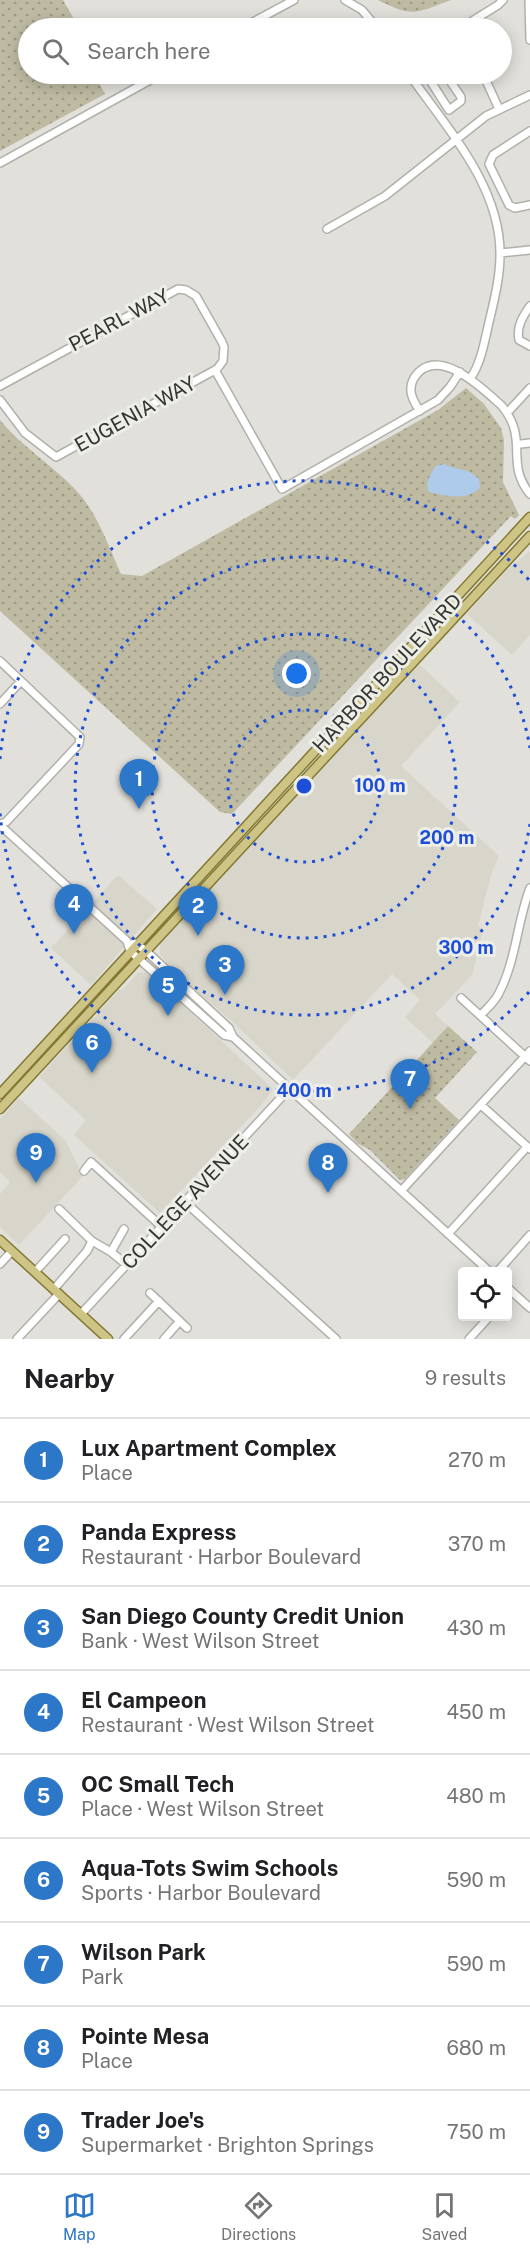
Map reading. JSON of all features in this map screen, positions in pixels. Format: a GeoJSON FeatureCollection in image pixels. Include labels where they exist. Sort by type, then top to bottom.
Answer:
{"type":"FeatureCollection","features":[{"type":"Feature","properties":{"kind":"main road","name":"HARBOR BOULEVARD"},"geometry":{"type":"LineString","coordinates":[[0,1094],[530,517]]}},
{"type":"Feature","properties":{"kind":"main road","name":"HARBOR BOULEVARD"},"geometry":{"type":"LineString","coordinates":[[0,1109],[530,536]]}},
{"type":"Feature","properties":{"kind":"main road"},"geometry":{"type":"LineString","coordinates":[[0,1240],[108,1339]]}},
{"type":"Feature","properties":{"kind":"street"},"geometry":{"type":"LineString","coordinates":[[261,18],[294,0]]}},
{"type":"Feature","properties":{"kind":"street"},"geometry":{"type":"LineString","coordinates":[[345,0],[362,10],[369,18]]}},
{"type":"Feature","properties":{"kind":"street"},"geometry":{"type":"LineString","coordinates":[[477,18],[503,0]]}},
{"type":"Feature","properties":{"kind":"street"},"geometry":{"type":"LineString","coordinates":[[529,0],[530,40]]}},
{"type":"Feature","properties":{"kind":"street"},"geometry":{"type":"LineString","coordinates":[[0,163],[143,84]]}},
{"type":"Feature","properties":{"kind":"street"},"geometry":{"type":"LineString","coordinates":[[415,84],[483,184],[495,217],[500,253],[497,288],[480,357],[470,379]]}},
{"type":"Feature","properties":{"kind":"street"},"geometry":{"type":"LineString","coordinates":[[432,84],[449,110],[461,101],[461,97],[452,84]]}},
{"type":"Feature","properties":{"kind":"street"},"geometry":{"type":"LineString","coordinates":[[488,84],[499,109]]}},
{"type":"Feature","properties":{"kind":"street"},"geometry":{"type":"LineString","coordinates":[[327,229],[385,196],[455,140],[499,109],[530,95]]}},
{"type":"Feature","properties":{"kind":"street"},"geometry":{"type":"LineString","coordinates":[[530,131],[493,154],[489,164],[509,205],[515,208],[530,205]]}},
{"type":"Feature","properties":{"kind":"street"},"geometry":{"type":"LineString","coordinates":[[500,253],[530,250]]}},
{"type":"Feature","properties":{"kind":"street","name":"PEARL WAY"},"geometry":{"type":"LineString","coordinates":[[0,386],[178,289],[186,290],[196,296],[222,342],[223,361],[215,370]]}},
{"type":"Feature","properties":{"kind":"street"},"geometry":{"type":"LineString","coordinates":[[530,306],[522,317],[518,333],[519,340],[530,346]]}},
{"type":"Feature","properties":{"kind":"street"},"geometry":{"type":"LineString","coordinates":[[420,411],[411,396],[411,387],[416,376],[430,365],[445,366],[470,379],[508,412],[516,424],[521,441],[518,466],[520,477],[530,494]]}},
{"type":"Feature","properties":{"kind":"street"},"geometry":{"type":"LineString","coordinates":[[215,370],[282,489],[420,411],[444,394],[460,372]]}},
{"type":"Feature","properties":{"kind":"street","name":"EUGENIA WAY"},"geometry":{"type":"LineString","coordinates":[[0,400],[25,433],[56,457],[215,370]]}},
{"type":"Feature","properties":{"kind":"street"},"geometry":{"type":"LineString","coordinates":[[508,412],[530,388]]}},
{"type":"Feature","properties":{"kind":"street"},"geometry":{"type":"LineString","coordinates":[[521,441],[530,437]]}},
{"type":"Feature","properties":{"kind":"street"},"geometry":{"type":"LineString","coordinates":[[521,441],[530,443]]}},
{"type":"Feature","properties":{"kind":"street"},"geometry":{"type":"LineString","coordinates":[[0,662],[80,736],[79,744],[7,822],[0,825],[127,941],[130,951],[224,1035],[233,1037]]}},
{"type":"Feature","properties":{"kind":"street"},"geometry":{"type":"LineString","coordinates":[[0,704],[21,681]]}},
{"type":"Feature","properties":{"kind":"street"},"geometry":{"type":"LineString","coordinates":[[481,1015],[500,992],[530,888]]}},
{"type":"Feature","properties":{"kind":"street"},"geometry":{"type":"LineString","coordinates":[[127,941],[137,943],[145,950],[229,1028],[233,1037],[484,1267]]}},
{"type":"Feature","properties":{"kind":"street"},"geometry":{"type":"LineString","coordinates":[[401,1191],[528,1056],[461,998]]}},
{"type":"Feature","properties":{"kind":"street","name":"COLLEGE AVENUE"},"geometry":{"type":"LineString","coordinates":[[81,1314],[289,1089]]}},
{"type":"Feature","properties":{"kind":"street"},"geometry":{"type":"LineString","coordinates":[[448,1234],[529,1148],[481,1105]]}},
{"type":"Feature","properties":{"kind":"street"},"geometry":{"type":"LineString","coordinates":[[84,1171],[91,1162],[120,1191],[162,1227]]}},
{"type":"Feature","properties":{"kind":"street"},"geometry":{"type":"LineString","coordinates":[[185,1202],[336,1339]]}},
{"type":"Feature","properties":{"kind":"street"},"geometry":{"type":"LineString","coordinates":[[58,1209],[92,1241],[127,1265]]}},
{"type":"Feature","properties":{"kind":"street"},"geometry":{"type":"LineString","coordinates":[[111,1252],[124,1229]]}},
{"type":"Feature","properties":{"kind":"street"},"geometry":{"type":"LineString","coordinates":[[501,1267],[530,1235]]}},
{"type":"Feature","properties":{"kind":"street"},"geometry":{"type":"LineString","coordinates":[[35,1272],[65,1239]]}},
{"type":"Feature","properties":{"kind":"street"},"geometry":{"type":"LineString","coordinates":[[17,1339],[56,1292],[92,1241]]}},
{"type":"Feature","properties":{"kind":"street"},"geometry":{"type":"LineString","coordinates":[[0,1264],[12,1251]]}},
{"type":"Feature","properties":{"kind":"street"},"geometry":{"type":"LineString","coordinates":[[150,1293],[187,1328]]}},
{"type":"Feature","properties":{"kind":"street"},"geometry":{"type":"LineString","coordinates":[[512,1294],[530,1308]]}},
{"type":"Feature","properties":{"kind":"street"},"geometry":{"type":"LineString","coordinates":[[124,1339],[159,1301]]}},
{"type":"Feature","properties":{"kind":"street"},"geometry":{"type":"LineString","coordinates":[[164,1339],[180,1321]]}},
{"type":"Feature","properties":{"kind":"street"},"geometry":{"type":"LineString","coordinates":[[469,1339],[486,1321]]}},
{"type":"Feature","properties":{"kind":"shaded area"},"geometry":{"type":"Polygon","coordinates":[[[0,0],[63,0],[73,18],[18,18],[18,84],[100,84],[105,94],[0,151],[0,0]]]}},
{"type":"Feature","properties":{"kind":"shaded area"},"geometry":{"type":"Polygon","coordinates":[[[378,0],[451,0],[415,12],[399,9],[378,0]]]}},
{"type":"Feature","properties":{"kind":"shaded area"},"geometry":{"type":"Polygon","coordinates":[[[466,388],[484,404],[501,428],[504,440],[503,482],[519,515],[515,519],[511,516],[232,814],[220,812],[0,611],[0,420],[83,498],[101,529],[121,574],[142,576],[438,410],[466,388]]]}},
{"type":"Feature","properties":{"kind":"shaded area"},"geometry":{"type":"Polygon","coordinates":[[[530,551],[530,635],[512,655],[467,614],[510,567],[530,551]]]}},
{"type":"Feature","properties":{"kind":"shaded area"},"geometry":{"type":"Polygon","coordinates":[[[419,664],[460,702],[401,766],[499,856],[491,875],[478,926],[483,930],[472,975],[435,1014],[448,1026],[433,1043],[405,1017],[420,1000],[392,974],[293,1080],[234,1023],[186,982],[160,955],[160,944],[419,664]]]}},
{"type":"Feature","properties":{"kind":"shaded area"},"geometry":{"type":"Polygon","coordinates":[[[118,875],[157,909],[91,985],[51,948],[118,875]]]}},
{"type":"Feature","properties":{"kind":"shaded area"},"geometry":{"type":"Polygon","coordinates":[[[147,972],[273,1089],[262,1104],[160,1213],[74,1135],[86,1120],[39,1077],[119,990],[122,990],[138,973],[147,972]]]}},
{"type":"Feature","properties":{"kind":"shaded area"},"geometry":{"type":"Polygon","coordinates":[[[448,1026],[477,1052],[435,1098],[459,1120],[405,1179],[400,1180],[370,1150],[357,1143],[349,1134],[448,1026]]]}},
{"type":"Feature","properties":{"kind":"shaded area"},"geometry":{"type":"Polygon","coordinates":[[[19,1098],[66,1141],[83,1176],[19,1245],[0,1227],[0,1194],[10,1182],[0,1172],[0,1119],[19,1098]]]}},
{"type":"Feature","properties":{"kind":"water"},"geometry":{"type":"Polygon","coordinates":[[[444,464],[474,475],[479,479],[480,488],[469,495],[462,496],[429,492],[427,486],[430,475],[436,466],[444,464]]]}},
{"type":"Feature","properties":{"kind":"place","name":"Lux Apartment Complex"},"geometry":{"type":"Point","coordinates":[139,809]}},
{"type":"Feature","properties":{"kind":"place","name":"El Campeon"},"geometry":{"type":"Point","coordinates":[74,934]}},
{"type":"Feature","properties":{"kind":"place","name":"Panda Express"},"geometry":{"type":"Point","coordinates":[198,936]}},
{"type":"Feature","properties":{"kind":"place","name":"San Diego County Credit Union"},"geometry":{"type":"Point","coordinates":[225,995]}},
{"type":"Feature","properties":{"kind":"place","name":"OC Small Tech"},"geometry":{"type":"Point","coordinates":[168,1016]}},
{"type":"Feature","properties":{"kind":"place","name":"Aqua-Tots Swim Schools"},"geometry":{"type":"Point","coordinates":[92,1073]}},
{"type":"Feature","properties":{"kind":"place","name":"Wilson Park"},"geometry":{"type":"Point","coordinates":[410,1109]}},
{"type":"Feature","properties":{"kind":"place","name":"Trader Joe's"},"geometry":{"type":"Point","coordinates":[36,1183]}},
{"type":"Feature","properties":{"kind":"place","name":"Pointe Mesa"},"geometry":{"type":"Point","coordinates":[328,1193]}}]}
